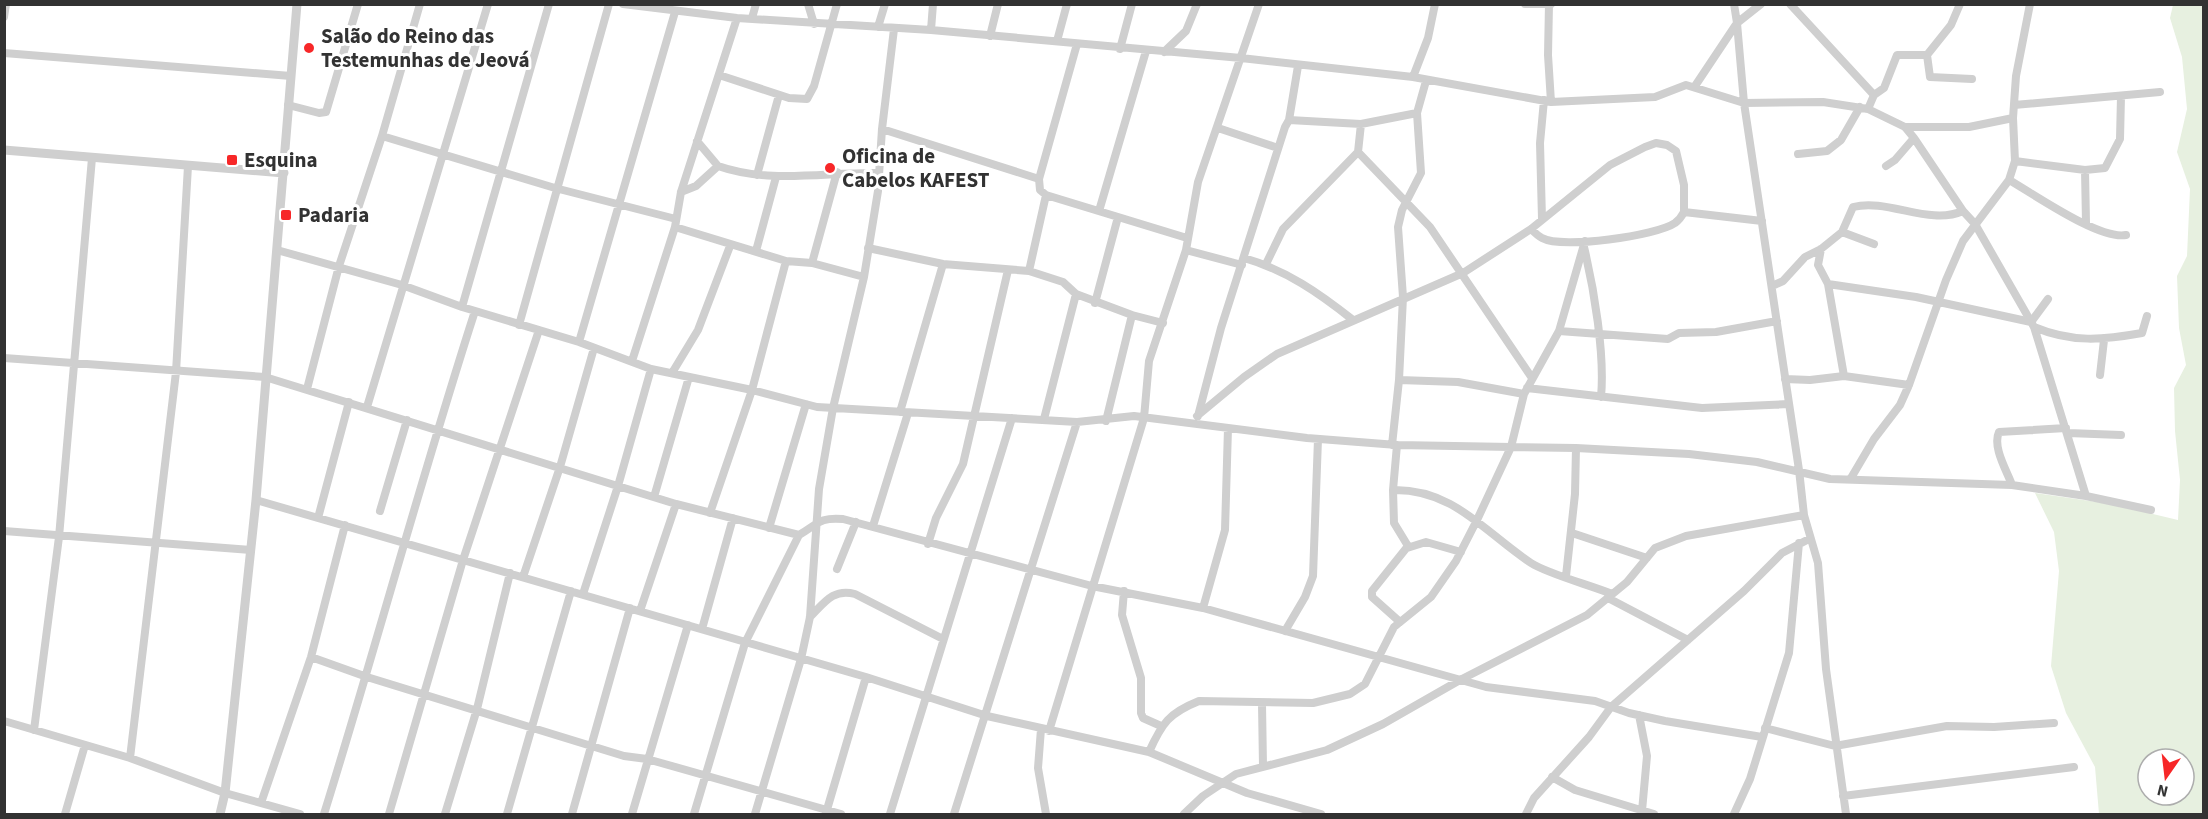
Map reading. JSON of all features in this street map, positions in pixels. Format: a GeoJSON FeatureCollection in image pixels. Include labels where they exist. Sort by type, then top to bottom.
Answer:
{"type":"FeatureCollection","features":[{"type":"Feature","properties":{"kind":"street"},"geometry":{"type":"LineString","coordinates":[[4,17],[6,4]]}},
{"type":"Feature","properties":{"kind":"street"},"geometry":{"type":"LineString","coordinates":[[220,814],[225,792],[256,500],[297,4]]}},
{"type":"Feature","properties":{"kind":"street"},"geometry":{"type":"LineString","coordinates":[[288,105],[318,113],[326,112],[358,4]]}},
{"type":"Feature","properties":{"kind":"street"},"geometry":{"type":"LineString","coordinates":[[307,389],[339,266],[382,136],[420,4]]}},
{"type":"Feature","properties":{"kind":"street"},"geometry":{"type":"LineString","coordinates":[[367,407],[488,4]]}},
{"type":"Feature","properties":{"kind":"street"},"geometry":{"type":"LineString","coordinates":[[462,307],[549,4]]}},
{"type":"Feature","properties":{"kind":"street"},"geometry":{"type":"LineString","coordinates":[[519,325],[555,188],[609,4]]}},
{"type":"Feature","properties":{"kind":"street"},"geometry":{"type":"LineString","coordinates":[[623,4],[737,18],[831,26],[931,30],[1413,76],[1426,81],[1548,101],[1655,97],[1666,95],[1680,86],[1695,86],[1744,103],[1823,102],[1864,108],[1905,127],[1969,127],[2013,118]]}},
{"type":"Feature","properties":{"kind":"street"},"geometry":{"type":"LineString","coordinates":[[752,18],[756,4]]}},
{"type":"Feature","properties":{"kind":"street"},"geometry":{"type":"LineString","coordinates":[[808,4],[814,24]]}},
{"type":"Feature","properties":{"kind":"street"},"geometry":{"type":"LineString","coordinates":[[719,75],[803,101],[811,95],[837,4]]}},
{"type":"Feature","properties":{"kind":"street"},"geometry":{"type":"LineString","coordinates":[[878,27],[885,4]]}},
{"type":"Feature","properties":{"kind":"street"},"geometry":{"type":"LineString","coordinates":[[931,30],[933,4]]}},
{"type":"Feature","properties":{"kind":"street"},"geometry":{"type":"LineString","coordinates":[[990,36],[998,4]]}},
{"type":"Feature","properties":{"kind":"street"},"geometry":{"type":"LineString","coordinates":[[1057,41],[1067,4]]}},
{"type":"Feature","properties":{"kind":"street"},"geometry":{"type":"LineString","coordinates":[[1120,49],[1132,4]]}},
{"type":"Feature","properties":{"kind":"street"},"geometry":{"type":"LineString","coordinates":[[1164,52],[1186,31],[1197,4]]}},
{"type":"Feature","properties":{"kind":"street"},"geometry":{"type":"LineString","coordinates":[[1046,814],[1038,761],[1045,730],[1144,418],[1149,361],[1186,250],[1200,174],[1218,129],[1259,4]]}},
{"type":"Feature","properties":{"kind":"street"},"geometry":{"type":"LineString","coordinates":[[1413,76],[1428,38],[1435,4]]}},
{"type":"Feature","properties":{"kind":"street"},"geometry":{"type":"LineString","coordinates":[[1525,4],[1550,5],[1548,101],[1540,143],[1542,219]]}},
{"type":"Feature","properties":{"kind":"street"},"geometry":{"type":"LineString","coordinates":[[1734,4],[1744,103],[1790,404],[1804,515],[1809,539],[1818,563],[1835,746],[1846,814]]}},
{"type":"Feature","properties":{"kind":"street"},"geometry":{"type":"LineString","coordinates":[[1695,86],[1737,23],[1761,4]]}},
{"type":"Feature","properties":{"kind":"street"},"geometry":{"type":"LineString","coordinates":[[1790,4],[1874,95]]}},
{"type":"Feature","properties":{"kind":"street"},"geometry":{"type":"LineString","coordinates":[[1926,55],[1951,25],[1960,4]]}},
{"type":"Feature","properties":{"kind":"street"},"geometry":{"type":"LineString","coordinates":[[1851,478],[1874,439],[1900,405],[1963,241],[2009,180],[2015,161],[2013,118],[2016,76],[2030,4]]}},
{"type":"Feature","properties":{"kind":"street"},"geometry":{"type":"LineString","coordinates":[[579,342],[675,12]]}},
{"type":"Feature","properties":{"kind":"street"},"geometry":{"type":"LineString","coordinates":[[632,361],[675,223],[681,192],[737,18]]}},
{"type":"Feature","properties":{"kind":"street"},"geometry":{"type":"LineString","coordinates":[[755,814],[801,659],[810,617],[816,522],[833,408],[864,277],[878,191],[882,129],[894,29]]}},
{"type":"Feature","properties":{"kind":"street"},"geometry":{"type":"LineString","coordinates":[[1077,44],[1039,179],[1040,190],[1046,195],[1187,238]]}},
{"type":"Feature","properties":{"kind":"street"},"geometry":{"type":"LineString","coordinates":[[1099,211],[1146,51]]}},
{"type":"Feature","properties":{"kind":"street"},"geometry":{"type":"LineString","coordinates":[[4,53],[291,76]]}},
{"type":"Feature","properties":{"kind":"street"},"geometry":{"type":"LineString","coordinates":[[1798,154],[1827,152],[1850,128],[1874,95],[1884,88],[1897,55],[1926,55]]}},
{"type":"Feature","properties":{"kind":"street"},"geometry":{"type":"LineString","coordinates":[[1926,55],[1930,77],[1972,79]]}},
{"type":"Feature","properties":{"kind":"street"},"geometry":{"type":"LineString","coordinates":[[1196,420],[1278,148],[1289,120],[1298,66]]}},
{"type":"Feature","properties":{"kind":"street"},"geometry":{"type":"LineString","coordinates":[[1407,548],[1408,544],[1394,523],[1393,490],[1403,297],[1398,238],[1399,219],[1421,173],[1417,113],[1426,81]]}},
{"type":"Feature","properties":{"kind":"street"},"geometry":{"type":"LineString","coordinates":[[2014,105],[2160,92]]}},
{"type":"Feature","properties":{"kind":"street"},"geometry":{"type":"LineString","coordinates":[[757,175],[779,95]]}},
{"type":"Feature","properties":{"kind":"street"},"geometry":{"type":"LineString","coordinates":[[2015,161],[2085,170],[2105,168],[2118,147],[2122,128],[2121,96]]}},
{"type":"Feature","properties":{"kind":"street"},"geometry":{"type":"LineString","coordinates":[[1289,120],[1361,124],[1417,113]]}},
{"type":"Feature","properties":{"kind":"street"},"geometry":{"type":"LineString","coordinates":[[1266,264],[1283,229],[1358,152],[1361,124]]}},
{"type":"Feature","properties":{"kind":"street"},"geometry":{"type":"LineString","coordinates":[[1905,127],[1963,211],[1975,224],[2033,324],[2086,496]]}},
{"type":"Feature","properties":{"kind":"street"},"geometry":{"type":"LineString","coordinates":[[882,129],[1039,179]]}},
{"type":"Feature","properties":{"kind":"street"},"geometry":{"type":"LineString","coordinates":[[1218,129],[1278,148]]}},
{"type":"Feature","properties":{"kind":"street"},"geometry":{"type":"LineString","coordinates":[[382,136],[675,223],[730,246],[756,251],[786,261],[812,264],[864,277]]}},
{"type":"Feature","properties":{"kind":"street"},"geometry":{"type":"LineString","coordinates":[[1886,166],[1895,160],[1914,138]]}},
{"type":"Feature","properties":{"kind":"street"},"geometry":{"type":"LineString","coordinates":[[697,141],[718,166],[737,173],[776,177],[837,172],[878,173]]}},
{"type":"Feature","properties":{"kind":"street"},"geometry":{"type":"LineString","coordinates":[[1196,420],[1244,377],[1277,354],[1403,297],[1463,273],[1531,230],[1625,155],[1656,143],[1667,145],[1676,151],[1684,185],[1684,212],[1674,224],[1657,230],[1584,243],[1551,241],[1541,238],[1531,230]]}},
{"type":"Feature","properties":{"kind":"street"},"geometry":{"type":"LineString","coordinates":[[4,150],[284,173]]}},
{"type":"Feature","properties":{"kind":"street"},"geometry":{"type":"LineString","coordinates":[[1358,152],[1430,227],[1532,378]]}},
{"type":"Feature","properties":{"kind":"street"},"geometry":{"type":"LineString","coordinates":[[34,730],[59,537],[72,363],[92,158]]}},
{"type":"Feature","properties":{"kind":"street"},"geometry":{"type":"LineString","coordinates":[[130,759],[176,372],[188,166]]}},
{"type":"Feature","properties":{"kind":"street"},"geometry":{"type":"LineString","coordinates":[[681,192],[696,186],[718,166]]}},
{"type":"Feature","properties":{"kind":"street"},"geometry":{"type":"LineString","coordinates":[[2085,170],[2086,223]]}},
{"type":"Feature","properties":{"kind":"street"},"geometry":{"type":"LineString","coordinates":[[812,264],[837,172]]}},
{"type":"Feature","properties":{"kind":"street"},"geometry":{"type":"LineString","coordinates":[[756,251],[776,177]]}},
{"type":"Feature","properties":{"kind":"street"},"geometry":{"type":"LineString","coordinates":[[2009,180],[2056,210],[2115,235],[2126,236]]}},
{"type":"Feature","properties":{"kind":"street"},"geometry":{"type":"LineString","coordinates":[[1029,271],[1046,195]]}},
{"type":"Feature","properties":{"kind":"street"},"geometry":{"type":"LineString","coordinates":[[1772,286],[1783,281],[1805,257],[1821,249],[1842,232],[1852,207],[1863,204],[1926,214],[1951,214],[1963,211]]}},
{"type":"Feature","properties":{"kind":"street"},"geometry":{"type":"LineString","coordinates":[[1684,212],[1762,221]]}},
{"type":"Feature","properties":{"kind":"street"},"geometry":{"type":"LineString","coordinates":[[1095,303],[1119,217]]}},
{"type":"Feature","properties":{"kind":"street"},"geometry":{"type":"LineString","coordinates":[[1842,232],[1874,244]]}},
{"type":"Feature","properties":{"kind":"street"},"geometry":{"type":"LineString","coordinates":[[1149,752],[1161,726],[1173,714],[1199,701],[1262,704],[1313,703],[1350,694],[1365,684],[1400,622],[1431,597],[1461,552],[1477,520],[1511,447],[1525,391],[1559,331],[1584,243]]}},
{"type":"Feature","properties":{"kind":"street"},"geometry":{"type":"LineString","coordinates":[[1584,243],[1593,291],[1603,376],[1601,397]]}},
{"type":"Feature","properties":{"kind":"street"},"geometry":{"type":"LineString","coordinates":[[672,373],[698,330],[730,246]]}},
{"type":"Feature","properties":{"kind":"street"},"geometry":{"type":"LineString","coordinates":[[868,248],[944,264],[1029,271],[1063,282],[1076,294],[1095,303],[1163,323]]}},
{"type":"Feature","properties":{"kind":"street"},"geometry":{"type":"LineString","coordinates":[[1821,249],[1818,265],[1828,284],[1844,376]]}},
{"type":"Feature","properties":{"kind":"street"},"geometry":{"type":"LineString","coordinates":[[277,250],[402,285],[462,307],[579,342],[651,369],[833,408],[1077,422],[1106,421],[1134,416],[1196,420],[1228,428],[1394,445],[1576,448],[1689,454],[1757,462],[1799,470],[1816,477],[2012,484],[2086,496],[2151,510]]}},
{"type":"Feature","properties":{"kind":"street"},"geometry":{"type":"LineString","coordinates":[[1186,250],[1243,262],[1266,264],[1316,291],[1353,320]]}},
{"type":"Feature","properties":{"kind":"street"},"geometry":{"type":"LineString","coordinates":[[710,513],[752,390],[786,261]]}},
{"type":"Feature","properties":{"kind":"street"},"geometry":{"type":"LineString","coordinates":[[873,526],[944,264]]}},
{"type":"Feature","properties":{"kind":"street"},"geometry":{"type":"LineString","coordinates":[[928,544],[936,518],[963,464],[972,417],[1008,270]]}},
{"type":"Feature","properties":{"kind":"street"},"geometry":{"type":"LineString","coordinates":[[1828,284],[1939,303],[2033,324],[2078,339],[2104,340],[2142,333],[2147,316]]}},
{"type":"Feature","properties":{"kind":"street"},"geometry":{"type":"LineString","coordinates":[[1044,419],[1076,294]]}},
{"type":"Feature","properties":{"kind":"street"},"geometry":{"type":"LineString","coordinates":[[2033,324],[2048,299]]}},
{"type":"Feature","properties":{"kind":"street"},"geometry":{"type":"LineString","coordinates":[[324,814],[367,677],[437,429],[475,311]]}},
{"type":"Feature","properties":{"kind":"street"},"geometry":{"type":"LineString","coordinates":[[1106,421],[1132,315]]}},
{"type":"Feature","properties":{"kind":"street"},"geometry":{"type":"LineString","coordinates":[[1559,331],[1668,339],[1676,334],[1716,332],[1777,321]]}},
{"type":"Feature","properties":{"kind":"street"},"geometry":{"type":"LineString","coordinates":[[389,814],[463,560],[498,448],[539,330]]}},
{"type":"Feature","properties":{"kind":"street"},"geometry":{"type":"LineString","coordinates":[[2100,375],[2104,340]]}},
{"type":"Feature","properties":{"kind":"street"},"geometry":{"type":"LineString","coordinates":[[523,577],[560,467],[594,348]]}},
{"type":"Feature","properties":{"kind":"street"},"geometry":{"type":"LineString","coordinates":[[4,358],[265,377],[676,504],[799,535]]}},
{"type":"Feature","properties":{"kind":"street"},"geometry":{"type":"LineString","coordinates":[[583,594],[618,486],[651,369]]}},
{"type":"Feature","properties":{"kind":"street"},"geometry":{"type":"LineString","coordinates":[[1785,379],[1810,380],[1844,376],[1909,385]]}},
{"type":"Feature","properties":{"kind":"street"},"geometry":{"type":"LineString","coordinates":[[654,497],[689,377]]}},
{"type":"Feature","properties":{"kind":"street"},"geometry":{"type":"LineString","coordinates":[[1399,380],[1458,381],[1525,391],[1702,408],[1790,404]]}},
{"type":"Feature","properties":{"kind":"street"},"geometry":{"type":"LineString","coordinates":[[318,518],[349,402]]}},
{"type":"Feature","properties":{"kind":"street"},"geometry":{"type":"LineString","coordinates":[[769,528],[806,404]]}},
{"type":"Feature","properties":{"kind":"street"},"geometry":{"type":"LineString","coordinates":[[890,814],[943,639],[972,555],[1012,418]]}},
{"type":"Feature","properties":{"kind":"street"},"geometry":{"type":"LineString","coordinates":[[380,511],[407,420]]}},
{"type":"Feature","properties":{"kind":"street"},"geometry":{"type":"LineString","coordinates":[[954,814],[987,716],[1077,422]]}},
{"type":"Feature","properties":{"kind":"street"},"geometry":{"type":"LineString","coordinates":[[1203,608],[1225,530],[1228,428]]}},
{"type":"Feature","properties":{"kind":"street"},"geometry":{"type":"LineString","coordinates":[[2012,484],[1999,451],[1996,438],[1999,432],[2067,430],[2121,435]]}},
{"type":"Feature","properties":{"kind":"street"},"geometry":{"type":"LineString","coordinates":[[1285,631],[1305,597],[1313,576],[1318,439]]}},
{"type":"Feature","properties":{"kind":"street"},"geometry":{"type":"LineString","coordinates":[[1566,576],[1572,533],[1576,448]]}},
{"type":"Feature","properties":{"kind":"street"},"geometry":{"type":"LineString","coordinates":[[1393,490],[1427,493],[1446,500],[1477,520],[1533,564],[1610,596],[1688,640]]}},
{"type":"Feature","properties":{"kind":"street"},"geometry":{"type":"LineString","coordinates":[[256,500],[866,677],[987,716],[1149,752],[1247,793],[1321,814]]}},
{"type":"Feature","properties":{"kind":"street"},"geometry":{"type":"LineString","coordinates":[[640,611],[676,504]]}},
{"type":"Feature","properties":{"kind":"street"},"geometry":{"type":"LineString","coordinates":[[1184,814],[1203,796],[1236,774],[1327,750],[1383,724],[1460,680],[1587,615],[1639,571],[1655,548],[1686,536],[1804,515]]}},
{"type":"Feature","properties":{"kind":"street"},"geometry":{"type":"LineString","coordinates":[[702,629],[733,518]]}},
{"type":"Feature","properties":{"kind":"street"},"geometry":{"type":"LineString","coordinates":[[694,814],[746,643],[799,535],[816,522],[828,518],[873,526],[928,544],[1092,586],[1203,608],[1486,687],[1596,701],[1638,715],[1764,732],[1835,746],[1947,726],[1994,728],[2054,723]]}},
{"type":"Feature","properties":{"kind":"street"},"geometry":{"type":"LineString","coordinates":[[837,569],[856,522]]}},
{"type":"Feature","properties":{"kind":"street"},"geometry":{"type":"LineString","coordinates":[[261,803],[311,657],[345,525]]}},
{"type":"Feature","properties":{"kind":"street"},"geometry":{"type":"LineString","coordinates":[[4,531],[156,545],[251,550]]}},
{"type":"Feature","properties":{"kind":"street"},"geometry":{"type":"LineString","coordinates":[[1572,533],[1647,558]]}},
{"type":"Feature","properties":{"kind":"street"},"geometry":{"type":"LineString","coordinates":[[1526,814],[1534,798],[1611,707],[1782,553],[1809,539]]}},
{"type":"Feature","properties":{"kind":"street"},"geometry":{"type":"LineString","coordinates":[[1400,622],[1373,601],[1372,591],[1407,548],[1426,542],[1461,552]]}},
{"type":"Feature","properties":{"kind":"street"},"geometry":{"type":"LineString","coordinates":[[1734,814],[1750,779],[1789,653],[1799,543]]}},
{"type":"Feature","properties":{"kind":"street"},"geometry":{"type":"LineString","coordinates":[[445,814],[477,710],[510,573]]}},
{"type":"Feature","properties":{"kind":"street"},"geometry":{"type":"LineString","coordinates":[[810,617],[832,595],[842,590],[855,594],[943,639]]}},
{"type":"Feature","properties":{"kind":"street"},"geometry":{"type":"LineString","coordinates":[[507,814],[571,591]]}},
{"type":"Feature","properties":{"kind":"street"},"geometry":{"type":"LineString","coordinates":[[1124,591],[1122,615],[1141,678],[1141,713],[1148,721],[1161,726]]}},
{"type":"Feature","properties":{"kind":"street"},"geometry":{"type":"LineString","coordinates":[[572,814],[630,608]]}},
{"type":"Feature","properties":{"kind":"street"},"geometry":{"type":"LineString","coordinates":[[632,814],[688,625]]}},
{"type":"Feature","properties":{"kind":"street"},"geometry":{"type":"LineString","coordinates":[[311,657],[367,677],[624,756],[647,759],[763,791],[826,812],[841,814]]}},
{"type":"Feature","properties":{"kind":"street"},"geometry":{"type":"LineString","coordinates":[[826,812],[866,677]]}},
{"type":"Feature","properties":{"kind":"street"},"geometry":{"type":"LineString","coordinates":[[1262,704],[1263,766]]}},
{"type":"Feature","properties":{"kind":"street"},"geometry":{"type":"LineString","coordinates":[[1638,715],[1647,756],[1642,811]]}},
{"type":"Feature","properties":{"kind":"street"},"geometry":{"type":"LineString","coordinates":[[4,722],[85,745],[225,792],[300,814]]}},
{"type":"Feature","properties":{"kind":"street"},"geometry":{"type":"LineString","coordinates":[[65,814],[85,745]]}},
{"type":"Feature","properties":{"kind":"street"},"geometry":{"type":"LineString","coordinates":[[1843,796],[2074,767]]}},
{"type":"Feature","properties":{"kind":"street"},"geometry":{"type":"LineString","coordinates":[[1552,777],[1575,790],[1654,814]]}},
{"type":"Feature","properties":{"kind":"green space"},"geometry":{"type":"Polygon","coordinates":[[[2173,5],[2203,5],[2203,814],[2099,814],[2095,767],[2066,713],[2051,666],[2059,571],[2054,532],[2035,493],[2111,504],[2178,520],[2180,480],[2175,431],[2174,388],[2186,365],[2179,328],[2177,276],[2187,256],[2190,189],[2177,152],[2187,109],[2182,57],[2170,18],[2173,5]]]}},
{"type":"Feature","properties":{"kind":"place","name":"Salão do Reino das Testemunhas de Jeová"},"geometry":{"type":"Point","coordinates":[309,48]}},
{"type":"Feature","properties":{"kind":"place","name":"Esquina"},"geometry":{"type":"Point","coordinates":[232,160]}},
{"type":"Feature","properties":{"kind":"place","name":"Oficina de Cabelos KAFEST"},"geometry":{"type":"Point","coordinates":[830,168]}},
{"type":"Feature","properties":{"kind":"place","name":"Padaria"},"geometry":{"type":"Point","coordinates":[286,215]}}]}
